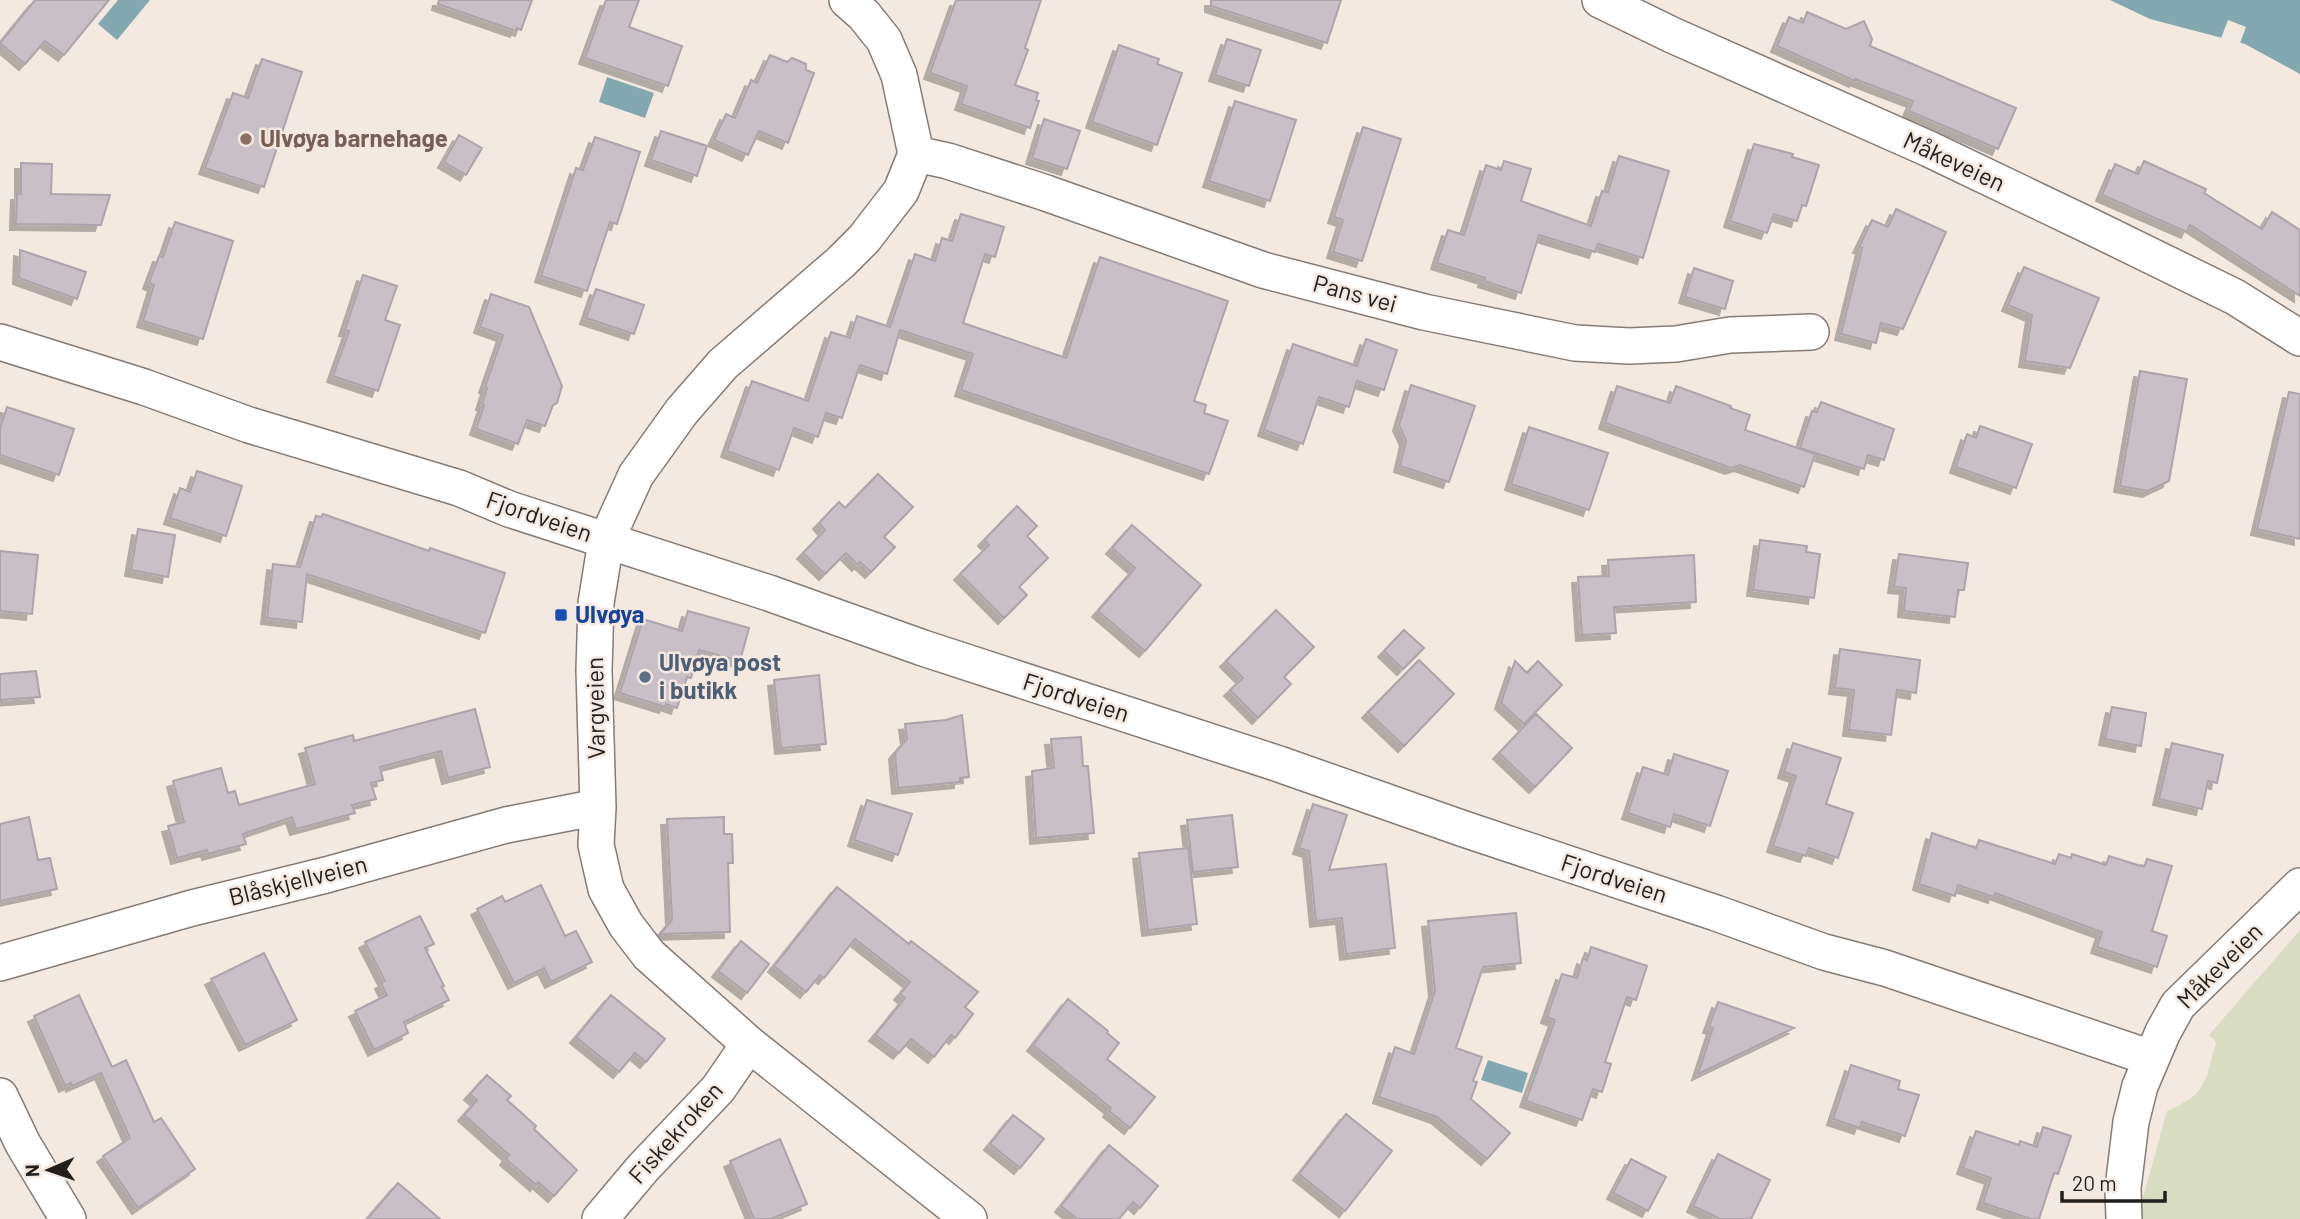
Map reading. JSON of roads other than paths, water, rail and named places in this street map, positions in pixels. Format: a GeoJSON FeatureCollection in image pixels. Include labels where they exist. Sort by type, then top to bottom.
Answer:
{"type":"FeatureCollection","features":[{"type":"Feature","properties":{"kind":"street"},"geometry":{"type":"LineString","coordinates":[[848,0],[884,40],[899,75],[916,154]]}},
{"type":"Feature","properties":{"kind":"street","name":"Måkeveien"},"geometry":{"type":"LineString","coordinates":[[1600,0],[2092,226],[2235,296],[2300,338]]}},
{"type":"Feature","properties":{"kind":"street","name":"Pans vei"},"geometry":{"type":"LineString","coordinates":[[916,154],[948,161],[1046,193],[1263,270],[1423,312],[1576,343],[1629,346],[1676,344],[1730,335],[1811,332]]}},
{"type":"Feature","properties":{"kind":"street","name":"Vargveien"},"geometry":{"type":"LineString","coordinates":[[916,154],[901,191],[864,239],[723,363],[682,411],[636,475],[606,541],[596,603],[596,845],[606,889],[626,925],[649,955],[749,1044],[970,1219]]}},
{"type":"Feature","properties":{"kind":"street","name":"Fjordveien"},"geometry":{"type":"LineString","coordinates":[[0,342],[144,387],[249,425],[459,488],[509,509],[1279,764],[1476,833],[1716,912],[1824,952],[1885,968],[2151,1058]]}},
{"type":"Feature","properties":{"kind":"street","name":"Blåskjellveien"},"geometry":{"type":"LineString","coordinates":[[0,963],[192,908],[326,875],[506,825],[598,807]]}},
{"type":"Feature","properties":{"kind":"street","name":"Måkeveien"},"geometry":{"type":"LineString","coordinates":[[2124,1219],[2123,1188],[2131,1122],[2140,1086],[2178,1005],[2300,886]]}},
{"type":"Feature","properties":{"kind":"street","name":"Fiskekroken"},"geometry":{"type":"LineString","coordinates":[[600,1219],[643,1168],[718,1089],[749,1044]]}},
{"type":"Feature","properties":{"kind":"street"},"geometry":{"type":"LineString","coordinates":[[0,1096],[23,1144],[68,1219]]}},
{"type":"Feature","properties":{"kind":"water"},"geometry":{"type":"Polygon","coordinates":[[[118,0],[150,0],[117,40],[98,24],[118,0]]]}},
{"type":"Feature","properties":{"kind":"water"},"geometry":{"type":"Polygon","coordinates":[[[2110,0],[2300,0],[2300,74],[2245,44],[2150,19],[2110,0]]]}},
{"type":"Feature","properties":{"kind":"water"},"geometry":{"type":"Polygon","coordinates":[[[607,77],[654,93],[645,118],[599,102],[607,77]]]}},
{"type":"Feature","properties":{"kind":"water"},"geometry":{"type":"Polygon","coordinates":[[[1488,1060],[1528,1073],[1522,1093],[1481,1080],[1488,1060]]]}},
{"type":"Feature","properties":{"kind":"place","name":"Ulvøya barnehage"},"geometry":{"type":"Point","coordinates":[246,139]}},
{"type":"Feature","properties":{"kind":"place","name":"Ulvøya"},"geometry":{"type":"Point","coordinates":[561,615]}},
{"type":"Feature","properties":{"kind":"place","name":"Ulvøya post i butikk"},"geometry":{"type":"Point","coordinates":[645,677]}}]}
